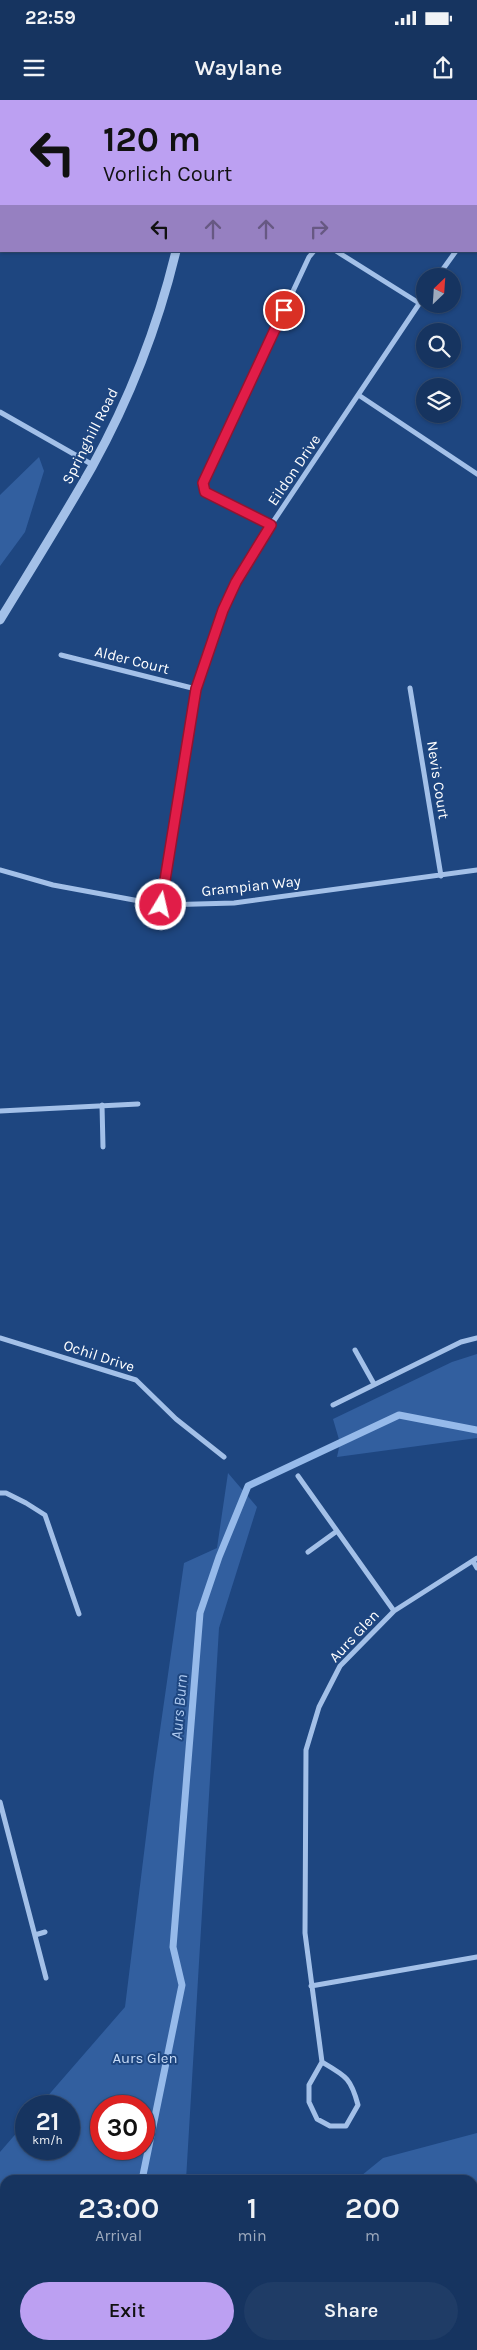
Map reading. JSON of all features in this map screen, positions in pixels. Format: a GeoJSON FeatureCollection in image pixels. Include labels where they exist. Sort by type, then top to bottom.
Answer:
{"type":"FeatureCollection","features":[{"type":"Feature","properties":{"kind":"street","name":"Springhill Road"},"geometry":{"type":"LineString","coordinates":[[0,620],[92,466],[140,367],[176,252]]}},
{"type":"Feature","properties":{"kind":"street"},"geometry":{"type":"LineString","coordinates":[[271,525],[205,492],[203,483],[309,257],[313,252]]}},
{"type":"Feature","properties":{"kind":"street"},"geometry":{"type":"LineString","coordinates":[[338,252],[416,302]]}},
{"type":"Feature","properties":{"kind":"street"},"geometry":{"type":"LineString","coordinates":[[444,268],[455,252]]}},
{"type":"Feature","properties":{"kind":"street","name":"Eildon Drive"},"geometry":{"type":"LineString","coordinates":[[161,905],[196,689],[223,610],[236,582],[271,525],[360,396],[416,309]]}},
{"type":"Feature","properties":{"kind":"street"},"geometry":{"type":"LineString","coordinates":[[360,396],[477,474]]}},
{"type":"Feature","properties":{"kind":"street"},"geometry":{"type":"LineString","coordinates":[[0,412],[92,466]]}},
{"type":"Feature","properties":{"kind":"street","name":"Alder Court"},"geometry":{"type":"LineString","coordinates":[[61,655],[196,689]]}},
{"type":"Feature","properties":{"kind":"street","name":"Nevis Court"},"geometry":{"type":"LineString","coordinates":[[410,688],[441,876]]}},
{"type":"Feature","properties":{"kind":"street","name":"Grampian Way"},"geometry":{"type":"LineString","coordinates":[[0,870],[53,885],[161,905],[234,903],[477,870]]}},
{"type":"Feature","properties":{"kind":"street"},"geometry":{"type":"LineString","coordinates":[[0,1110],[138,1104]]}},
{"type":"Feature","properties":{"kind":"street"},"geometry":{"type":"LineString","coordinates":[[102,1105],[103,1147]]}},
{"type":"Feature","properties":{"kind":"street","name":"Ochil Drive"},"geometry":{"type":"LineString","coordinates":[[0,1338],[136,1380],[176,1419],[224,1458]]}},
{"type":"Feature","properties":{"kind":"street"},"geometry":{"type":"LineString","coordinates":[[333,1405],[461,1342],[477,1338]]}},
{"type":"Feature","properties":{"kind":"street"},"geometry":{"type":"LineString","coordinates":[[355,1350],[374,1384]]}},
{"type":"Feature","properties":{"kind":"street","name":"Aurs Glen"},"geometry":{"type":"LineString","coordinates":[[298,1476],[394,1612]]}},
{"type":"Feature","properties":{"kind":"street"},"geometry":{"type":"LineString","coordinates":[[0,1493],[6,1493],[45,1515],[79,1614]]}},
{"type":"Feature","properties":{"kind":"street"},"geometry":{"type":"LineString","coordinates":[[308,1552],[337,1531]]}},
{"type":"Feature","properties":{"kind":"street","name":"Aurs Glen"},"geometry":{"type":"LineString","coordinates":[[322,2062],[305,1933],[306,1750],[319,1707],[340,1666],[394,1612],[475,1560],[477,1568]]}},
{"type":"Feature","properties":{"kind":"street"},"geometry":{"type":"LineString","coordinates":[[0,1802],[46,1978]]}},
{"type":"Feature","properties":{"kind":"street"},"geometry":{"type":"LineString","coordinates":[[35,1935],[45,1932]]}},
{"type":"Feature","properties":{"kind":"street"},"geometry":{"type":"LineString","coordinates":[[312,1986],[477,1957]]}},
{"type":"Feature","properties":{"kind":"street"},"geometry":{"type":"LineString","coordinates":[[322,2062],[339,2072],[353,2085],[358,2105],[346,2126],[330,2126],[317,2119],[309,2102],[309,2085],[322,2062]]}},
{"type":"Feature","properties":{"kind":"green space"},"geometry":{"type":"Polygon","coordinates":[[[39,457],[44,471],[25,532],[0,566],[0,495],[39,457]]]}},
{"type":"Feature","properties":{"kind":"green space"},"geometry":{"type":"Polygon","coordinates":[[[477,1354],[477,1438],[337,1457],[340,1443],[333,1419],[452,1362],[477,1354]]]}},
{"type":"Feature","properties":{"kind":"green space","name":"Aurs Glen"},"geometry":{"type":"Polygon","coordinates":[[[228,1473],[257,1507],[219,1628],[186,2175],[0,2175],[0,2152],[15,2135],[15,2160],[80,2160],[80,2095],[49,2095],[125,2007],[154,1772],[184,1563],[217,1548],[228,1473]]]}},
{"type":"Feature","properties":{"kind":"green space","name":"Aurs Glen"},"geometry":{"type":"Polygon","coordinates":[[[477,2133],[477,2175],[362,2175],[383,2158],[477,2133]]]}},
{"type":"Feature","properties":{"kind":"waterway","name":"Aurs Burn"},"geometry":{"type":"LineString","coordinates":[[143,2175],[182,1985],[173,1947],[200,1613],[219,1557],[248,1486],[399,1415],[477,1430]]}},
{"type":"Feature","properties":{"kind":"route"},"geometry":{"type":"LineString","coordinates":[[161,905],[196,689],[223,610],[236,582],[271,525],[205,492],[203,483],[284,310]]}}]}
